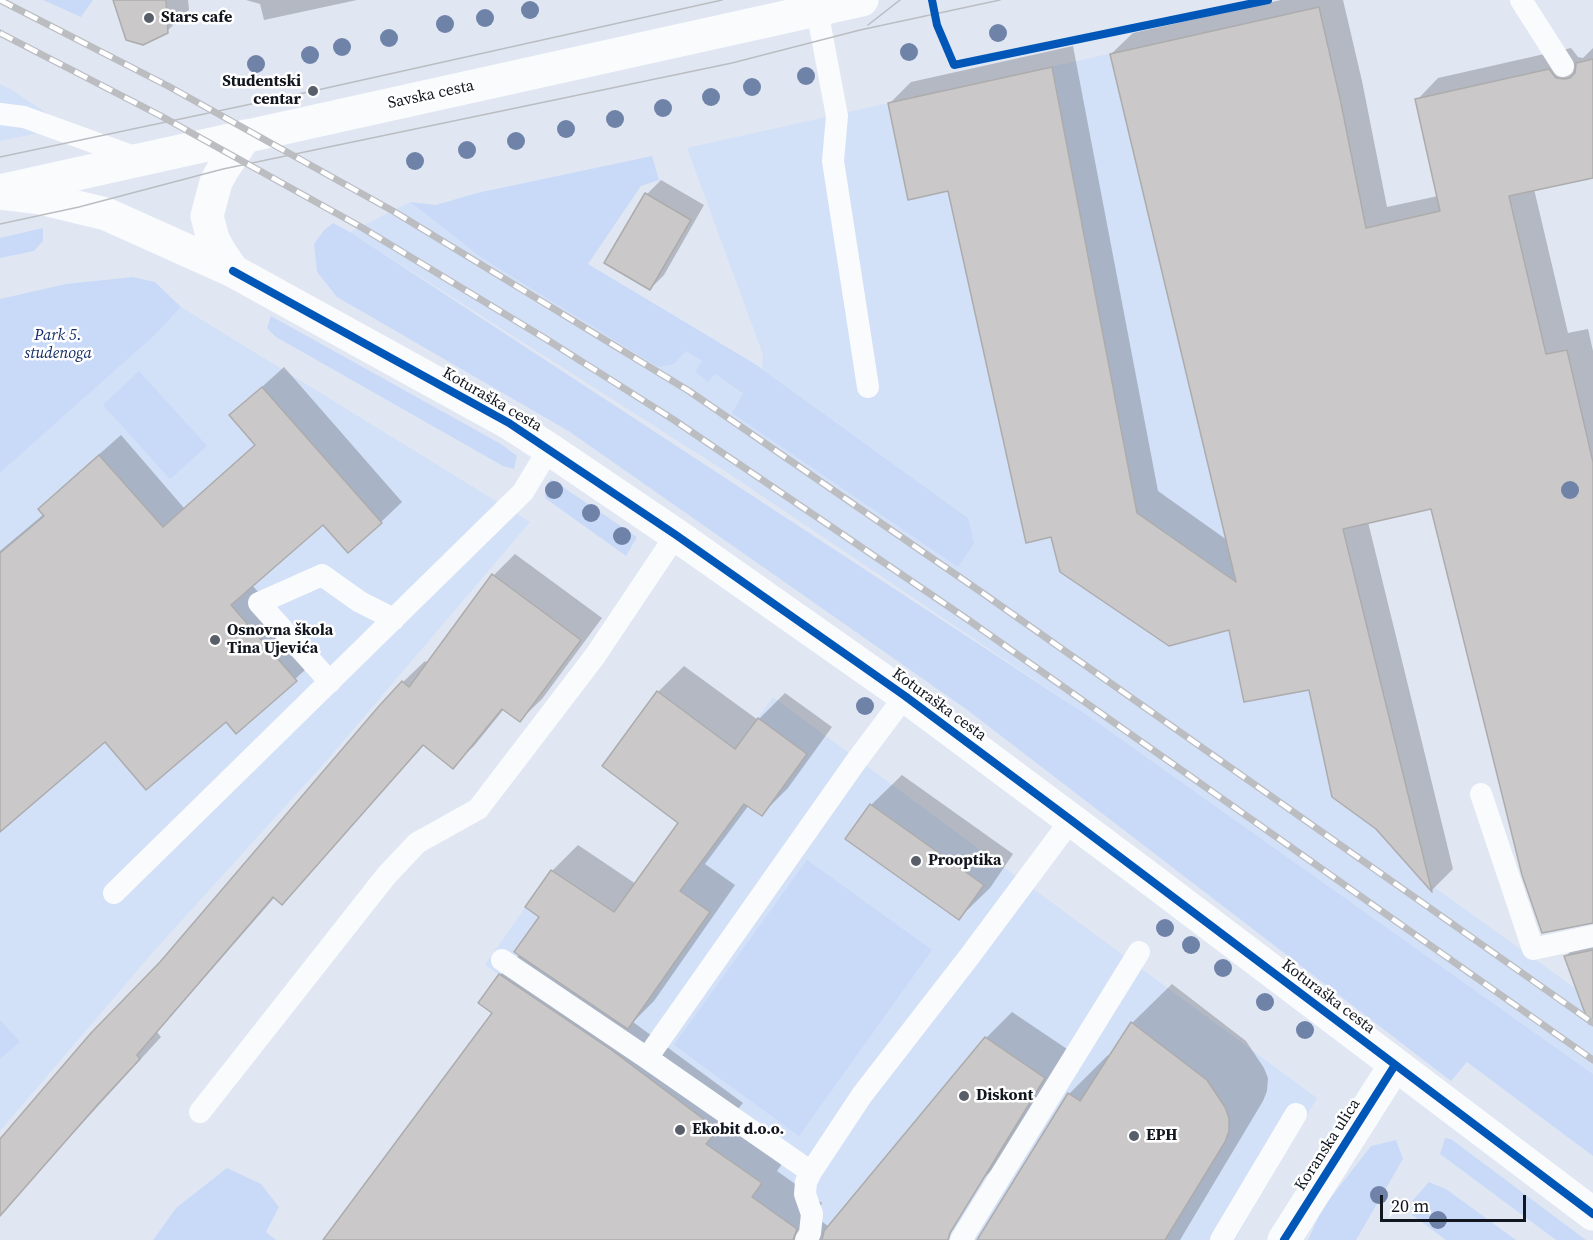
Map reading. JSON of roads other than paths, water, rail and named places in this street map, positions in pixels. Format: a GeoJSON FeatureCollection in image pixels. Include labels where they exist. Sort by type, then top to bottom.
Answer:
{"type":"FeatureCollection","features":[{"type":"Feature","properties":{"kind":"street","name":"Savska cesta"},"geometry":{"type":"LineString","coordinates":[[0,192],[770,21],[808,5],[862,0]]}},
{"type":"Feature","properties":{"kind":"street","name":"Koturaška cesta"},"geometry":{"type":"LineString","coordinates":[[233,271],[213,239],[207,216],[216,183],[245,136]]}},
{"type":"Feature","properties":{"kind":"street","name":"Koturaška cesta"},"geometry":{"type":"LineString","coordinates":[[0,192],[40,198],[106,214],[233,271],[509,423],[676,535],[904,696],[1593,1214]]}},
{"type":"Feature","properties":{"kind":"street","name":"Koranska ulica"},"geometry":{"type":"LineString","coordinates":[[1284,1240],[1395,1065]]}},
{"type":"Feature","properties":{"kind":"lane"},"geometry":{"type":"LineString","coordinates":[[1521,0],[1563,66]]}},
{"type":"Feature","properties":{"kind":"lane"},"geometry":{"type":"LineString","coordinates":[[808,5],[837,116],[833,161],[868,387]]}},
{"type":"Feature","properties":{"kind":"lane"},"geometry":{"type":"LineString","coordinates":[[1,114],[24,117],[141,160]]}},
{"type":"Feature","properties":{"kind":"lane"},"geometry":{"type":"LineString","coordinates":[[114,893],[523,492],[549,449]]}},
{"type":"Feature","properties":{"kind":"lane"},"geometry":{"type":"LineString","coordinates":[[200,1112],[386,876],[417,843],[478,809],[595,656],[676,535]]}},
{"type":"Feature","properties":{"kind":"lane"},"geometry":{"type":"LineString","coordinates":[[330,682],[259,603],[322,575],[360,602],[394,619]]}},
{"type":"Feature","properties":{"kind":"lane"},"geometry":{"type":"LineString","coordinates":[[646,1058],[904,696]]}},
{"type":"Feature","properties":{"kind":"lane"},"geometry":{"type":"LineString","coordinates":[[1481,794],[1533,949],[1593,936]]}},
{"type":"Feature","properties":{"kind":"lane"},"geometry":{"type":"LineString","coordinates":[[806,1240],[810,1233],[812,1214],[805,1194],[806,1182],[811,1172],[862,1095],[1071,820]]}},
{"type":"Feature","properties":{"kind":"lane"},"geometry":{"type":"LineString","coordinates":[[961,1240],[1126,969],[1139,952]]}},
{"type":"Feature","properties":{"kind":"lane"},"geometry":{"type":"LineString","coordinates":[[502,960],[811,1172]]}},
{"type":"Feature","properties":{"kind":"lane"},"geometry":{"type":"LineString","coordinates":[[1221,1240],[1296,1114]]}},
{"type":"Feature","properties":{"kind":"tram line"},"geometry":{"type":"LineString","coordinates":[[0,157],[313,91],[722,0]]}},
{"type":"Feature","properties":{"kind":"tram line"},"geometry":{"type":"LineString","coordinates":[[868,25],[900,0]]}},
{"type":"Feature","properties":{"kind":"tram line"},"geometry":{"type":"LineString","coordinates":[[0,224],[79,207],[223,169],[732,63],[860,30],[1000,0]]}},
{"type":"Feature","properties":{"kind":"railway"},"geometry":{"type":"LineString","coordinates":[[0,0],[168,86],[393,211],[689,391],[984,594],[1593,1023]]}},
{"type":"Feature","properties":{"kind":"railway"},"geometry":{"type":"LineString","coordinates":[[0,33],[161,116],[361,227],[674,420],[967,619],[1593,1060]]}},
{"type":"Feature","properties":{"kind":"place","name":"Stars cafe"},"geometry":{"type":"Point","coordinates":[149,18]}},
{"type":"Feature","properties":{"kind":"place","name":"Studentski centar"},"geometry":{"type":"Point","coordinates":[313,91]}},
{"type":"Feature","properties":{"kind":"place","name":"Osnovna škola Tina Ujevića"},"geometry":{"type":"Point","coordinates":[215,640]}},
{"type":"Feature","properties":{"kind":"place","name":"Prooptika"},"geometry":{"type":"Point","coordinates":[916,861]}},
{"type":"Feature","properties":{"kind":"place","name":"Diskont"},"geometry":{"type":"Point","coordinates":[964,1096]}},
{"type":"Feature","properties":{"kind":"place","name":"Ekobit d.o.o."},"geometry":{"type":"Point","coordinates":[680,1130]}},
{"type":"Feature","properties":{"kind":"place","name":"EPH"},"geometry":{"type":"Point","coordinates":[1134,1136]}},
{"type":"Feature","properties":{"kind":"park label","name":"Park 5. studenoga"},"geometry":{"type":"Point","coordinates":[58,345]}}]}
